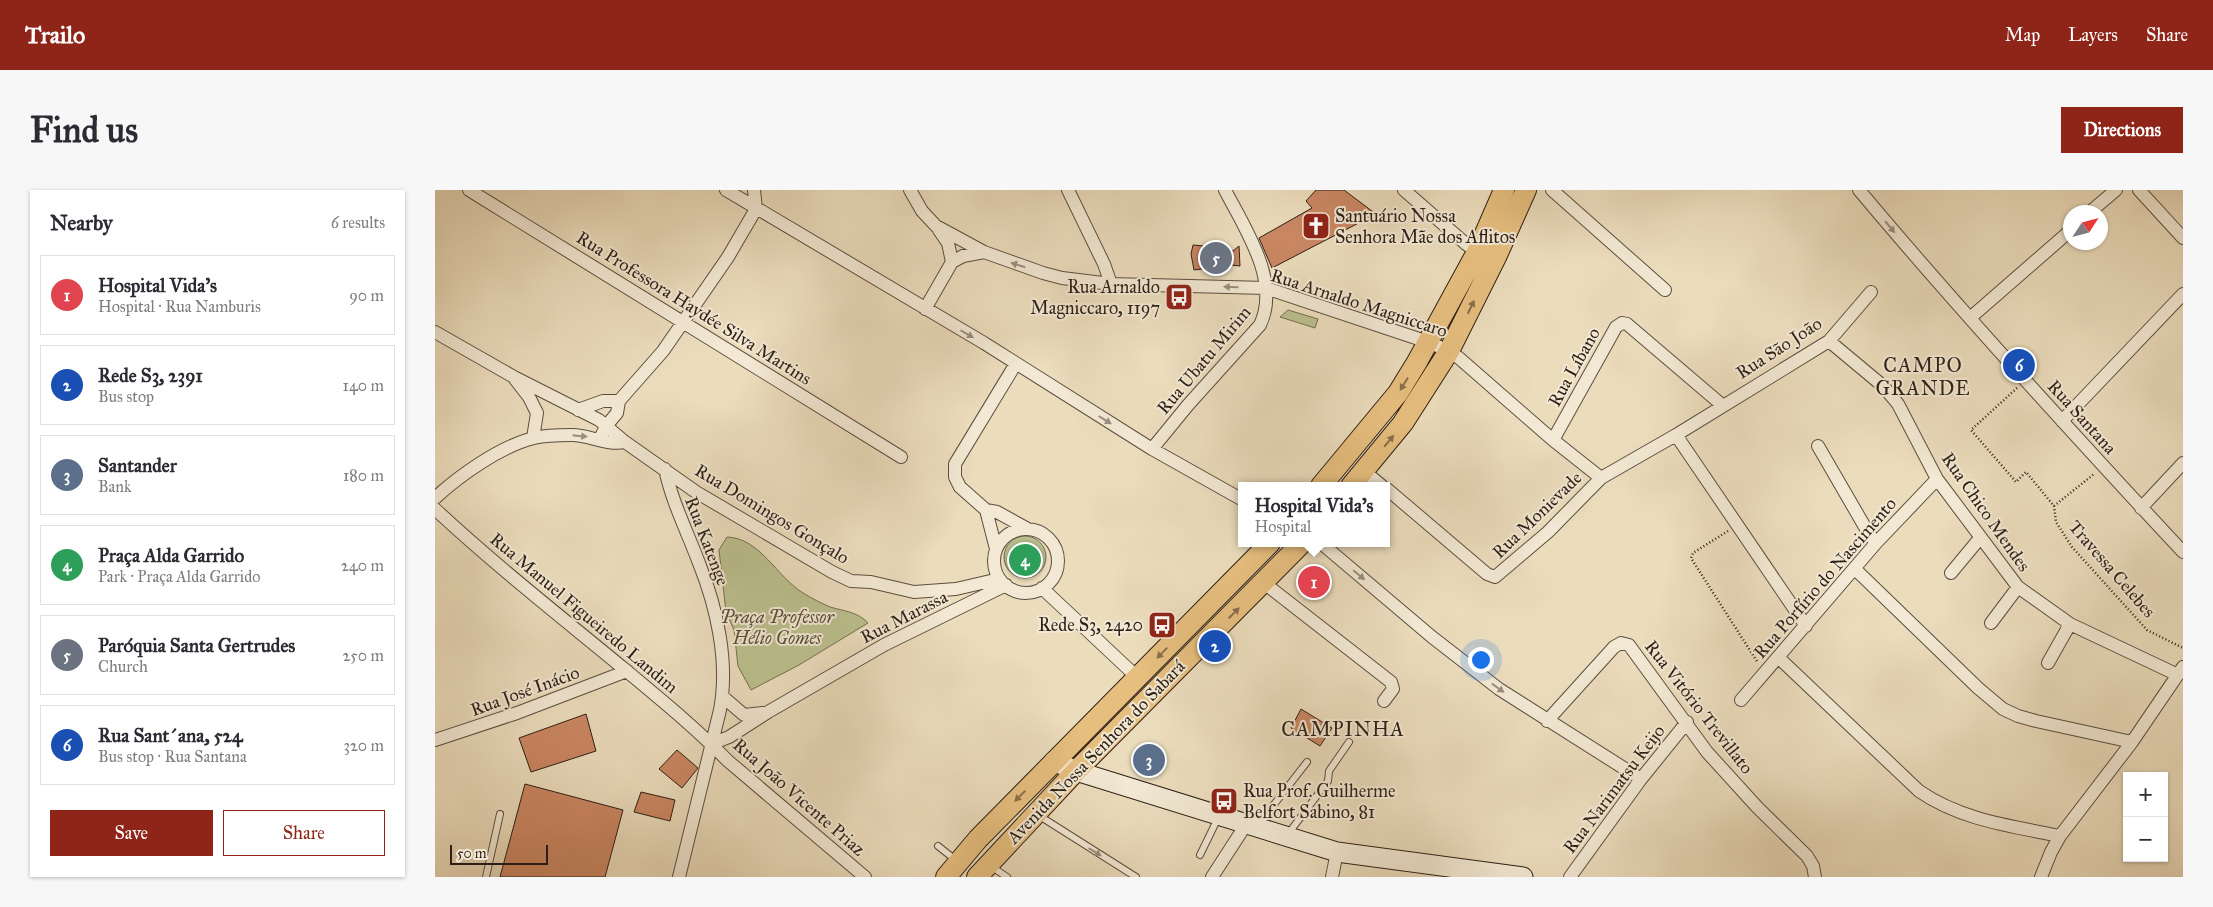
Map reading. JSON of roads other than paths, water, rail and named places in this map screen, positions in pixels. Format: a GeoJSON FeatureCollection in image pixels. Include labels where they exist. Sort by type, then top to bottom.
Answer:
{"type":"FeatureCollection","features":[{"type":"Feature","properties":{"kind":"main road"},"geometry":{"type":"LineString","coordinates":[[1324,482],[1398,393],[1477,252],[1504,190]]}},
{"type":"Feature","properties":{"kind":"main road"},"geometry":{"type":"LineString","coordinates":[[1354,482],[1403,423],[1449,351],[1497,255],[1526,190]]}},
{"type":"Feature","properties":{"kind":"main road","name":"Avenida Nossa Senhora do Sabará"},"geometry":{"type":"LineString","coordinates":[[952,870],[1055,761],[1266,547]]}},
{"type":"Feature","properties":{"kind":"main road","name":"Avenida Nossa Senhora do Sabará"},"geometry":{"type":"LineString","coordinates":[[982,871],[1035,813],[1298,547]]}},
{"type":"Feature","properties":{"kind":"street","name":"Rua Professora Haydée Silva Martins"},"geometry":{"type":"LineString","coordinates":[[469,190],[901,457]]}},
{"type":"Feature","properties":{"kind":"street"},"geometry":{"type":"LineString","coordinates":[[725,190],[925,309],[1152,449],[1238,497]]}},
{"type":"Feature","properties":{"kind":"street"},"geometry":{"type":"LineString","coordinates":[[599,440],[607,425],[617,414],[619,400],[663,351],[729,257],[756,209],[754,190]]}},
{"type":"Feature","properties":{"kind":"street","name":"Rua Arnaldo Magniccaro"},"geometry":{"type":"LineString","coordinates":[[909,190],[922,211],[936,226],[984,252],[1011,263],[1062,278],[1111,284],[1266,288],[1428,342],[1449,351],[1553,440],[1601,478]]}},
{"type":"Feature","properties":{"kind":"street"},"geometry":{"type":"LineString","coordinates":[[1069,190],[1101,256],[1111,284]]}},
{"type":"Feature","properties":{"kind":"street","name":"Rua Ubatu Mirim"},"geometry":{"type":"LineString","coordinates":[[1152,449],[1188,405],[1260,325],[1266,313],[1266,288],[1262,269],[1249,237],[1225,190]]}},
{"type":"Feature","properties":{"kind":"street"},"geometry":{"type":"LineString","coordinates":[[1404,190],[1465,244],[1477,252]]}},
{"type":"Feature","properties":{"kind":"street"},"geometry":{"type":"LineString","coordinates":[[1552,190],[1665,290]]}},
{"type":"Feature","properties":{"kind":"street","name":"Rua Santana"},"geometry":{"type":"LineString","coordinates":[[1859,190],[1915,258],[2102,466],[2183,552]]}},
{"type":"Feature","properties":{"kind":"street"},"geometry":{"type":"LineString","coordinates":[[2099,205],[2116,190]]}},
{"type":"Feature","properties":{"kind":"street"},"geometry":{"type":"LineString","coordinates":[[2139,190],[2183,238]]}},
{"type":"Feature","properties":{"kind":"street"},"geometry":{"type":"LineString","coordinates":[[936,226],[948,243],[952,262]]}},
{"type":"Feature","properties":{"kind":"street"},"geometry":{"type":"LineString","coordinates":[[1970,318],[2063,237]]}},
{"type":"Feature","properties":{"kind":"street"},"geometry":{"type":"LineString","coordinates":[[925,309],[952,262],[963,256],[984,252]]}},
{"type":"Feature","properties":{"kind":"street","name":"Rua São João"},"geometry":{"type":"LineString","coordinates":[[1722,406],[1829,341],[1871,292]]}},
{"type":"Feature","properties":{"kind":"street"},"geometry":{"type":"LineString","coordinates":[[2062,421],[2183,294]]}},
{"type":"Feature","properties":{"kind":"street","name":"Rua Líbano"},"geometry":{"type":"LineString","coordinates":[[1553,440],[1616,327],[1622,323],[1627,324],[1722,406]]}},
{"type":"Feature","properties":{"kind":"street","name":"Rua Domingos Gonçalo"},"geometry":{"type":"LineString","coordinates":[[435,332],[514,377],[539,388],[607,425],[625,442],[696,492],[831,572],[851,581],[871,582],[914,592],[956,589],[1003,582]]}},
{"type":"Feature","properties":{"kind":"street","name":"Rua Chico Mendes"},"geometry":{"type":"LineString","coordinates":[[1829,341],[1883,386],[1898,404],[1937,480],[2018,588],[2070,624],[2181,671]]}},
{"type":"Feature","properties":{"kind":"street"},"geometry":{"type":"LineString","coordinates":[[986,510],[996,549],[994,564],[1003,582],[1022,592],[1031,592],[1042,588],[1053,577],[1057,567],[1058,557],[1055,546],[1040,532],[1026,528],[997,512],[986,510],[960,487],[955,477],[955,464],[1015,365]]}},
{"type":"Feature","properties":{"kind":"street"},"geometry":{"type":"LineString","coordinates":[[514,377],[529,397],[537,413]]}},
{"type":"Feature","properties":{"kind":"street"},"geometry":{"type":"LineString","coordinates":[[533,438],[537,413],[541,408],[559,400]]}},
{"type":"Feature","properties":{"kind":"street"},"geometry":{"type":"LineString","coordinates":[[578,410],[603,401],[619,400]]}},
{"type":"Feature","properties":{"kind":"street","name":"Rua Monievade"},"geometry":{"type":"LineString","coordinates":[[1390,492],[1487,574],[1495,577],[1548,532],[1601,478],[1722,406]]}},
{"type":"Feature","properties":{"kind":"street","name":"Rua Domingos Gonçalo"},"geometry":{"type":"LineString","coordinates":[[435,498],[447,486],[481,464],[533,438],[574,435],[614,443],[625,442]]}},
{"type":"Feature","properties":{"kind":"street"},"geometry":{"type":"LineString","coordinates":[[1676,435],[1806,626]]}},
{"type":"Feature","properties":{"kind":"street"},"geometry":{"type":"LineString","coordinates":[[1818,446],[1876,543]]}},
{"type":"Feature","properties":{"kind":"street"},"geometry":{"type":"LineString","coordinates":[[2141,508],[2183,463]]}},
{"type":"Feature","properties":{"kind":"street","name":"Rua Katenge"},"geometry":{"type":"LineString","coordinates":[[665,469],[676,510],[699,563],[714,613],[720,640],[722,696],[679,877]]}},
{"type":"Feature","properties":{"kind":"street"},"geometry":{"type":"LineString","coordinates":[[1364,471],[1377,482]]}},
{"type":"Feature","properties":{"kind":"street","name":"Rua Porfírio do Nascimento"},"geometry":{"type":"LineString","coordinates":[[1741,700],[1876,543],[1937,480]]}},
{"type":"Feature","properties":{"kind":"street","name":"Rua Manuel Figueiredo Landim"},"geometry":{"type":"LineString","coordinates":[[435,509],[474,545],[711,744]]}},
{"type":"Feature","properties":{"kind":"street"},"geometry":{"type":"LineString","coordinates":[[996,549],[1005,536],[1026,528]]}},
{"type":"Feature","properties":{"kind":"street"},"geometry":{"type":"LineString","coordinates":[[1951,573],[1979,538]]}},
{"type":"Feature","properties":{"kind":"street"},"geometry":{"type":"LineString","coordinates":[[1326,547],[1499,689],[1641,779]]}},
{"type":"Feature","properties":{"kind":"street"},"geometry":{"type":"LineString","coordinates":[[1855,569],[1977,688],[2003,709],[2036,721],[2132,742]]}},
{"type":"Feature","properties":{"kind":"street","name":"Rua Marassa"},"geometry":{"type":"LineString","coordinates":[[711,744],[729,737],[768,712],[884,646],[1003,582]]}},
{"type":"Feature","properties":{"kind":"street"},"geometry":{"type":"LineString","coordinates":[[1264,583],[1391,682],[1393,689],[1384,701]]}},
{"type":"Feature","properties":{"kind":"street"},"geometry":{"type":"LineString","coordinates":[[1042,588],[1138,678]]}},
{"type":"Feature","properties":{"kind":"street"},"geometry":{"type":"LineString","coordinates":[[1991,624],[2018,588]]}},
{"type":"Feature","properties":{"kind":"street"},"geometry":{"type":"LineString","coordinates":[[2048,662],[2070,624]]}},
{"type":"Feature","properties":{"kind":"street","name":"Rua Vitório Trevillato"},"geometry":{"type":"LineString","coordinates":[[1547,721],[1614,647],[1621,643],[1629,645],[1687,722],[1707,752],[1807,856],[1813,866],[1815,877]]}},
{"type":"Feature","properties":{"kind":"street"},"geometry":{"type":"LineString","coordinates":[[1779,658],[1919,791],[1933,801],[1965,815],[2060,836]]}},
{"type":"Feature","properties":{"kind":"street"},"geometry":{"type":"LineString","coordinates":[[2041,877],[2060,836],[2132,742],[2181,671]]}},
{"type":"Feature","properties":{"kind":"street","name":"Rua José Inácio"},"geometry":{"type":"LineString","coordinates":[[435,740],[517,713],[627,672]]}},
{"type":"Feature","properties":{"kind":"street","name":"Rua Marassa"},"geometry":{"type":"LineString","coordinates":[[722,696],[745,714],[751,715],[768,712]]}},
{"type":"Feature","properties":{"kind":"street","name":"Rua Narimatsu Keijo"},"geometry":{"type":"LineString","coordinates":[[1570,877],[1641,779],[1687,722]]}},
{"type":"Feature","properties":{"kind":"street","name":"Rua João Vicente Priaz"},"geometry":{"type":"LineString","coordinates":[[711,744],[728,761],[863,875]]}},
{"type":"Feature","properties":{"kind":"street"},"geometry":{"type":"LineString","coordinates":[[1055,761],[1076,771],[1252,824],[1337,852],[1523,877]]}},
{"type":"Feature","properties":{"kind":"street"},"geometry":{"type":"LineString","coordinates":[[1212,877],[1252,824]]}},
{"type":"Feature","properties":{"kind":"street"},"geometry":{"type":"LineString","coordinates":[[1331,877],[1337,852]]}},
{"type":"Feature","properties":{"kind":"lane"},"geometry":{"type":"LineString","coordinates":[[1287,836],[1328,781],[1329,772],[1349,742]]}},
{"type":"Feature","properties":{"kind":"lane"},"geometry":{"type":"LineString","coordinates":[[1252,824],[1307,762]]}},
{"type":"Feature","properties":{"kind":"lane"},"geometry":{"type":"LineString","coordinates":[[1035,813],[1136,877]]}},
{"type":"Feature","properties":{"kind":"lane"},"geometry":{"type":"LineString","coordinates":[[486,877],[500,814]]}},
{"type":"Feature","properties":{"kind":"lane"},"geometry":{"type":"LineString","coordinates":[[1200,855],[1219,814]]}},
{"type":"Feature","properties":{"kind":"lane"},"geometry":{"type":"LineString","coordinates":[[938,846],[952,870]]}},
{"type":"Feature","properties":{"kind":"lane"},"geometry":{"type":"LineString","coordinates":[[982,871],[1007,877]]}},
{"type":"Feature","properties":{"kind":"place","name":"Santuário Nossa Senhora Mãe dos Aflitos"},"geometry":{"type":"Point","coordinates":[1316,226]}},
{"type":"Feature","properties":{"kind":"place","name":"Paróquia Santa Gertrudes"},"geometry":{"type":"Point","coordinates":[1216,258]}},
{"type":"Feature","properties":{"kind":"place","name":"Rua Arnaldo Magniccaro, 1197"},"geometry":{"type":"Point","coordinates":[1179,297]}},
{"type":"Feature","properties":{"kind":"place","name":"Rua Sant´ana, 524"},"geometry":{"type":"Point","coordinates":[2019,365]}},
{"type":"Feature","properties":{"kind":"place","name":"Praça Alda Garrido"},"geometry":{"type":"Point","coordinates":[1025,560]}},
{"type":"Feature","properties":{"kind":"place","name":"Hospital Vida's"},"geometry":{"type":"Point","coordinates":[1314,582]}},
{"type":"Feature","properties":{"kind":"place","name":"Rede S3, 2420"},"geometry":{"type":"Point","coordinates":[1162,625]}},
{"type":"Feature","properties":{"kind":"place","name":"Rede S3, 2391"},"geometry":{"type":"Point","coordinates":[1215,646]}},
{"type":"Feature","properties":{"kind":"place","name":"Santander"},"geometry":{"type":"Point","coordinates":[1149,760]}},
{"type":"Feature","properties":{"kind":"place","name":"Rua Prof. Guilherme Belfort Sabino, 81"},"geometry":{"type":"Point","coordinates":[1224,801]}},
{"type":"Feature","properties":{"kind":"district","name":"CAMPO GRANDE"},"geometry":{"type":"Point","coordinates":[1923,376]}},
{"type":"Feature","properties":{"kind":"district","name":"CAMPINHA"},"geometry":{"type":"Point","coordinates":[1343,729]}},
{"type":"Feature","properties":{"kind":"park label","name":"Praça Professor Hélio Gomes"},"geometry":{"type":"Point","coordinates":[777,627]}}]}
